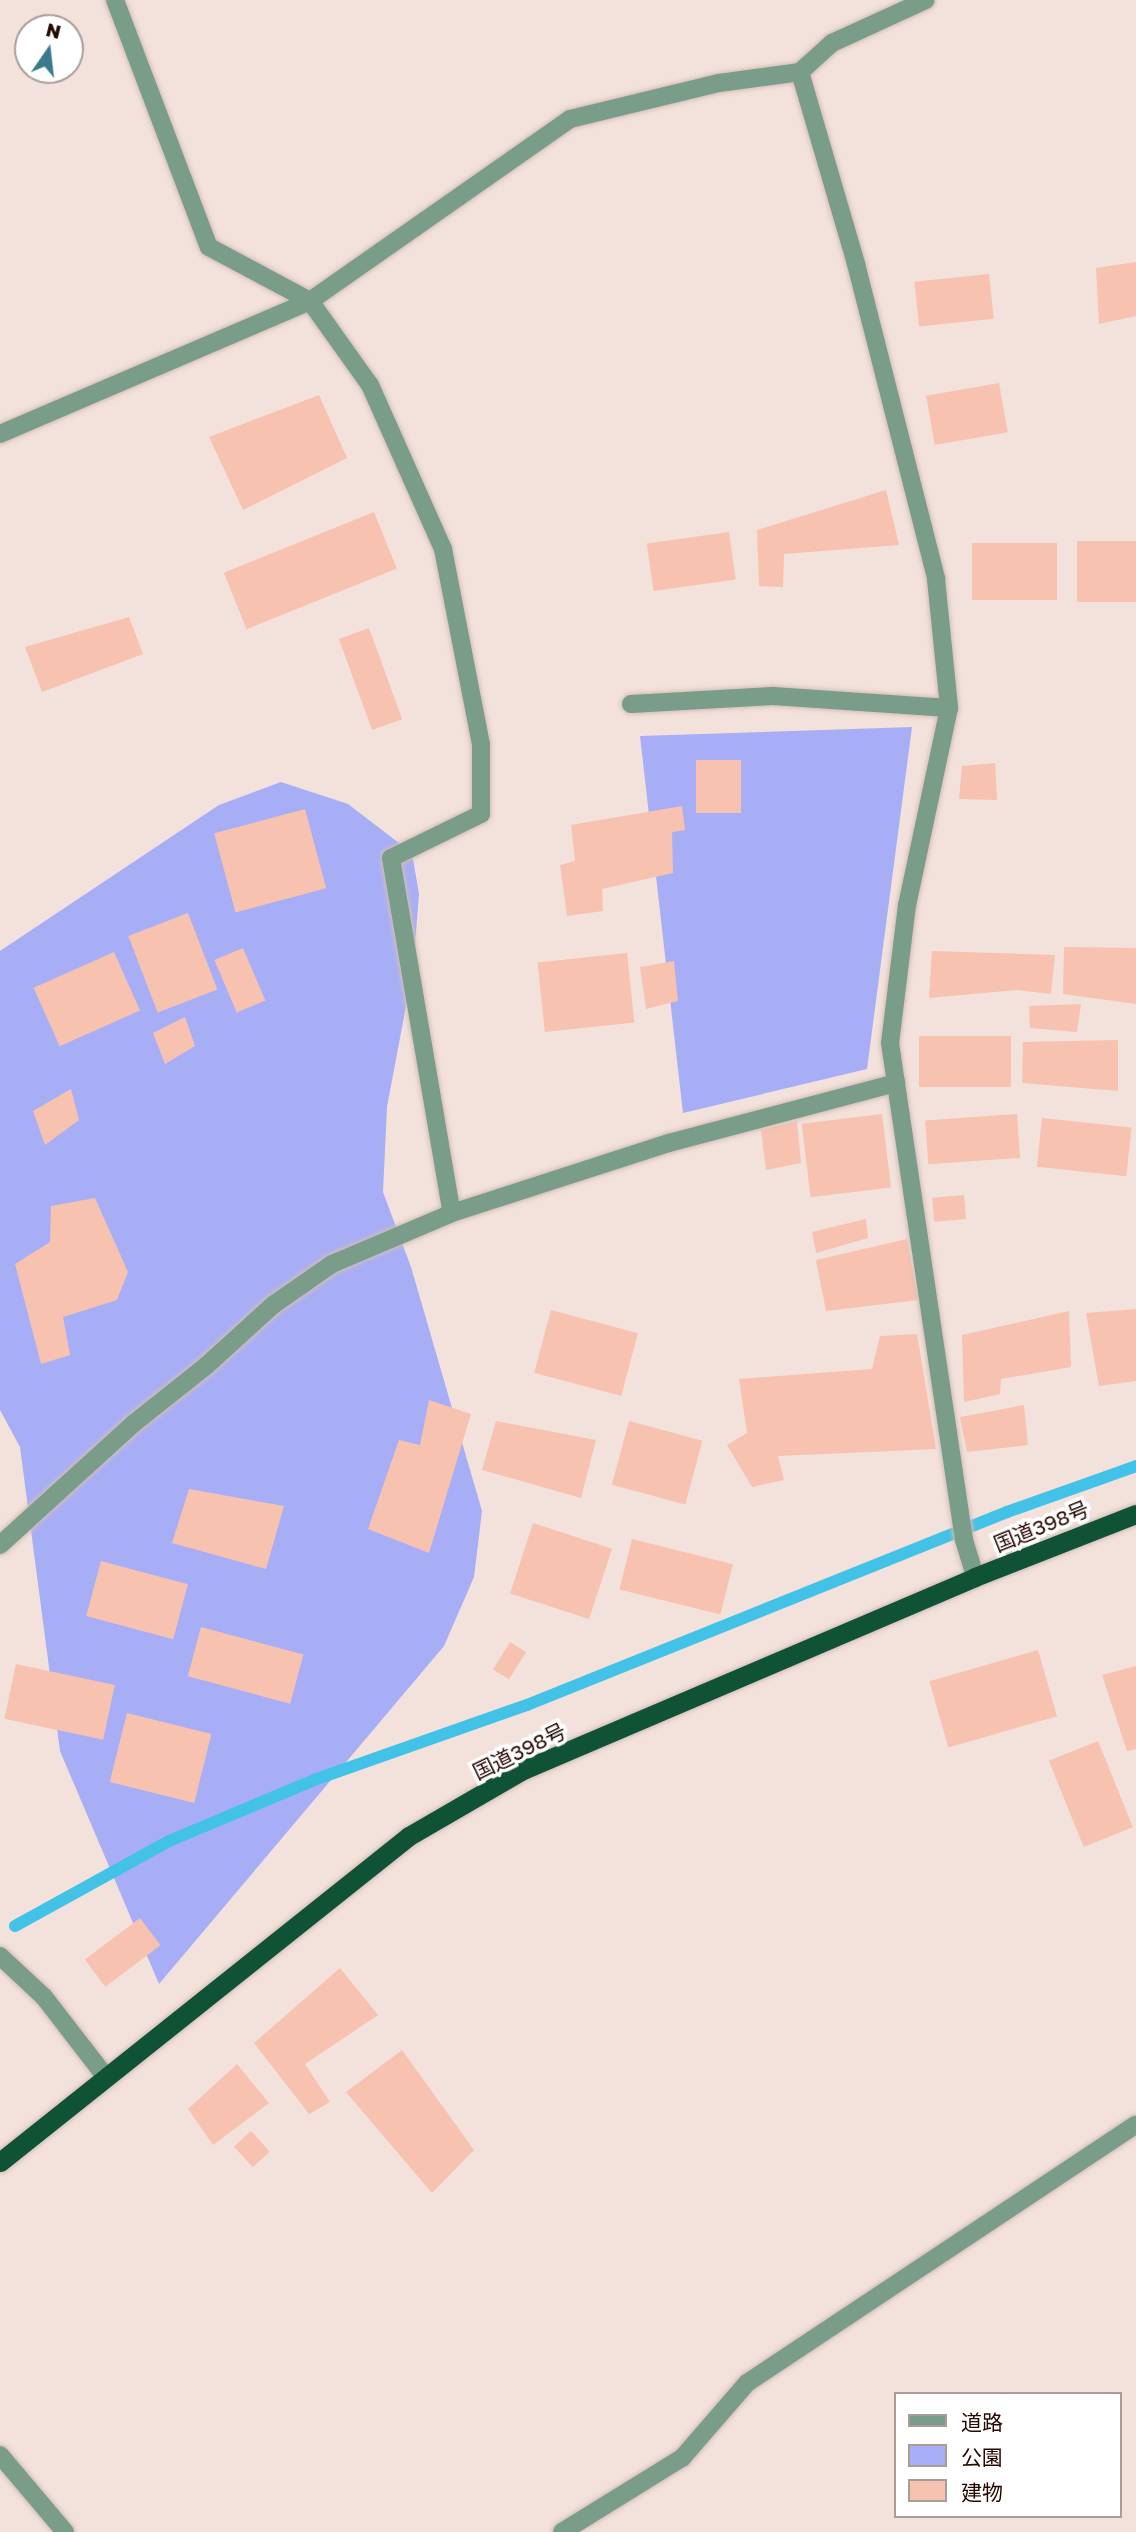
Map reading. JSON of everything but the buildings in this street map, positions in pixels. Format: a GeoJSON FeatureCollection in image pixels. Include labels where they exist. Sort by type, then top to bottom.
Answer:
{"type":"FeatureCollection","features":[{"type":"Feature","properties":{"kind":"highway","name":"国道398号"},"geometry":{"type":"LineString","coordinates":[[0,2162],[409,1836],[523,1770],[975,1577],[1136,1514]]}},
{"type":"Feature","properties":{"kind":"street"},"geometry":{"type":"LineString","coordinates":[[115,0],[209,247],[310,301],[370,385],[443,549],[481,744],[481,814],[391,858],[452,1213]]}},
{"type":"Feature","properties":{"kind":"street"},"geometry":{"type":"LineString","coordinates":[[0,434],[310,301],[570,119],[719,83],[800,72],[832,43],[926,0]]}},
{"type":"Feature","properties":{"kind":"street"},"geometry":{"type":"LineString","coordinates":[[800,72],[856,264],[936,579],[949,708],[907,905],[890,1043],[964,1540],[975,1577]]}},
{"type":"Feature","properties":{"kind":"street"},"geometry":{"type":"LineString","coordinates":[[631,704],[772,696],[949,708]]}},
{"type":"Feature","properties":{"kind":"street"},"geometry":{"type":"LineString","coordinates":[[0,1545],[133,1424],[206,1366],[273,1305],[332,1264],[452,1213],[669,1143],[896,1083]]}},
{"type":"Feature","properties":{"kind":"street"},"geometry":{"type":"LineString","coordinates":[[0,1956],[44,1997],[105,2076]]}},
{"type":"Feature","properties":{"kind":"street"},"geometry":{"type":"LineString","coordinates":[[562,2532],[682,2458],[747,2383],[1136,2125]]}},
{"type":"Feature","properties":{"kind":"street"},"geometry":{"type":"LineString","coordinates":[[0,2455],[65,2532]]}},
{"type":"Feature","properties":{"kind":"green space"},"geometry":{"type":"Polygon","coordinates":[[[912,727],[867,1069],[683,1113],[640,736],[912,727]]]}},
{"type":"Feature","properties":{"kind":"green space"},"geometry":{"type":"Polygon","coordinates":[[[281,782],[348,804],[412,853],[419,894],[413,969],[387,1107],[383,1192],[411,1267],[482,1511],[474,1577],[444,1646],[159,1984],[60,1751],[20,1447],[0,1410],[0,951],[219,805],[281,782]]]}},
{"type":"Feature","properties":{"kind":"waterway"},"geometry":{"type":"LineString","coordinates":[[15,1926],[169,1841],[314,1780],[527,1705],[1007,1512],[1136,1466]]}}]}
